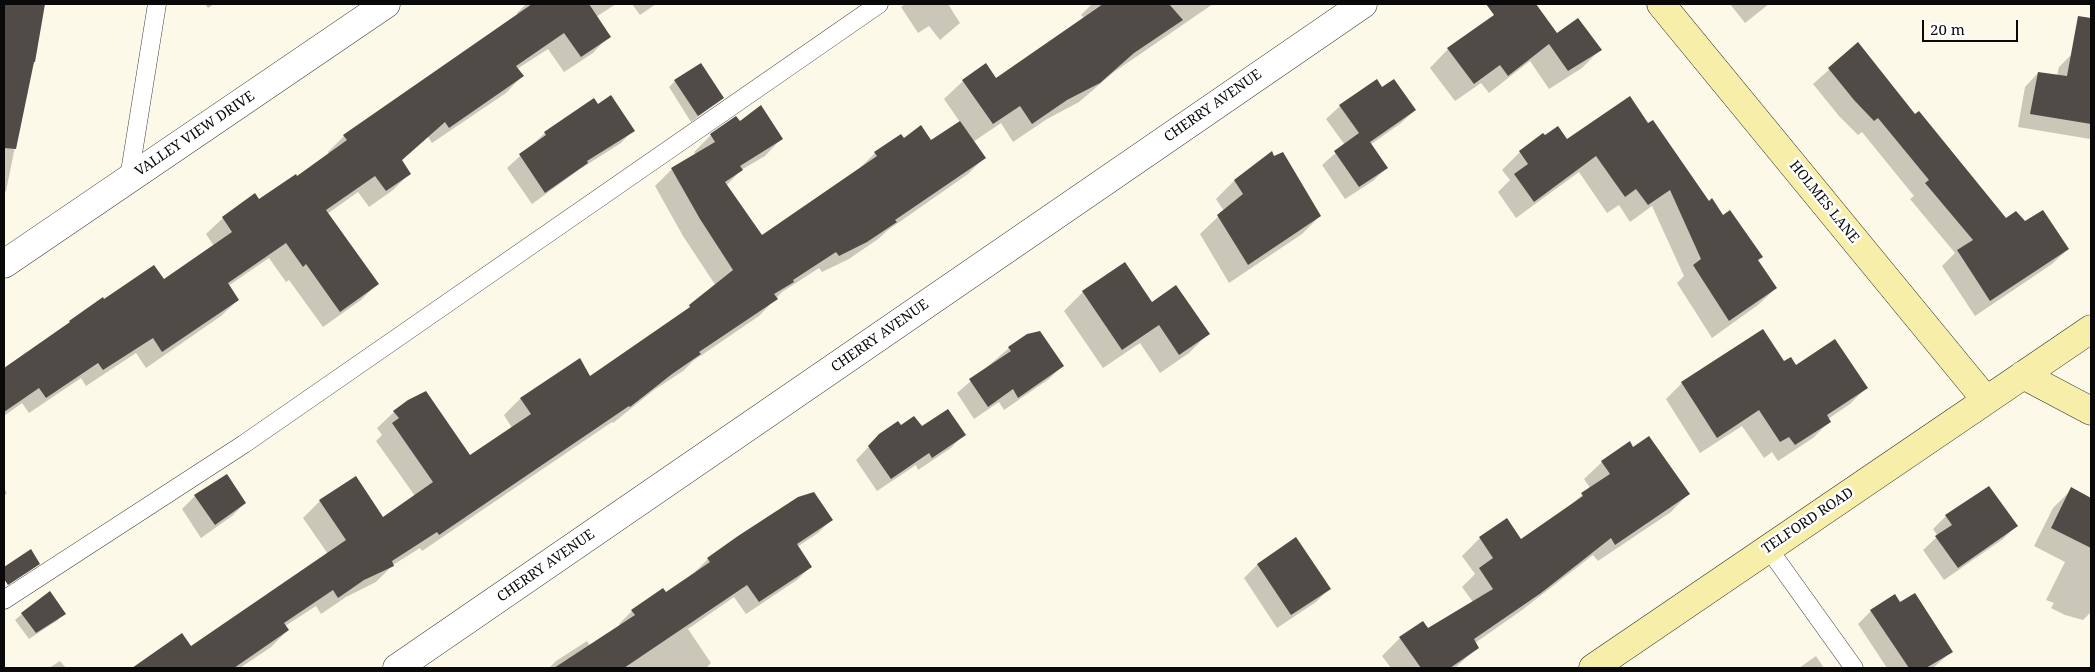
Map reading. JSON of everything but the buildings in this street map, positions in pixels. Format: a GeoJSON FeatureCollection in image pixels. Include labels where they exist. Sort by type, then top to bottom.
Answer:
{"type":"FeatureCollection","features":[{"type":"Feature","properties":{"kind":"street","name":"VALLEY VIEW DRIVE"},"geometry":{"type":"LineString","coordinates":[[4,264],[386,4]]}},
{"type":"Feature","properties":{"kind":"street","name":"CHERRY AVENUE"},"geometry":{"type":"LineString","coordinates":[[397,668],[1362,4]]}},
{"type":"Feature","properties":{"kind":"street","name":"HOLMES LANE"},"geometry":{"type":"LineString","coordinates":[[1660,4],[1986,400]]}},
{"type":"Feature","properties":{"kind":"street","name":"TELFORD ROAD"},"geometry":{"type":"LineString","coordinates":[[1592,668],[2091,329]]}},
{"type":"Feature","properties":{"kind":"street"},"geometry":{"type":"LineString","coordinates":[[2023,375],[2091,411]]}},
{"type":"Feature","properties":{"kind":"lane"},"geometry":{"type":"LineString","coordinates":[[129,178],[157,4]]}},
{"type":"Feature","properties":{"kind":"lane"},"geometry":{"type":"LineString","coordinates":[[4,600],[244,444],[879,4]]}},
{"type":"Feature","properties":{"kind":"lane"},"geometry":{"type":"LineString","coordinates":[[1768,548],[1854,668]]}}]}
